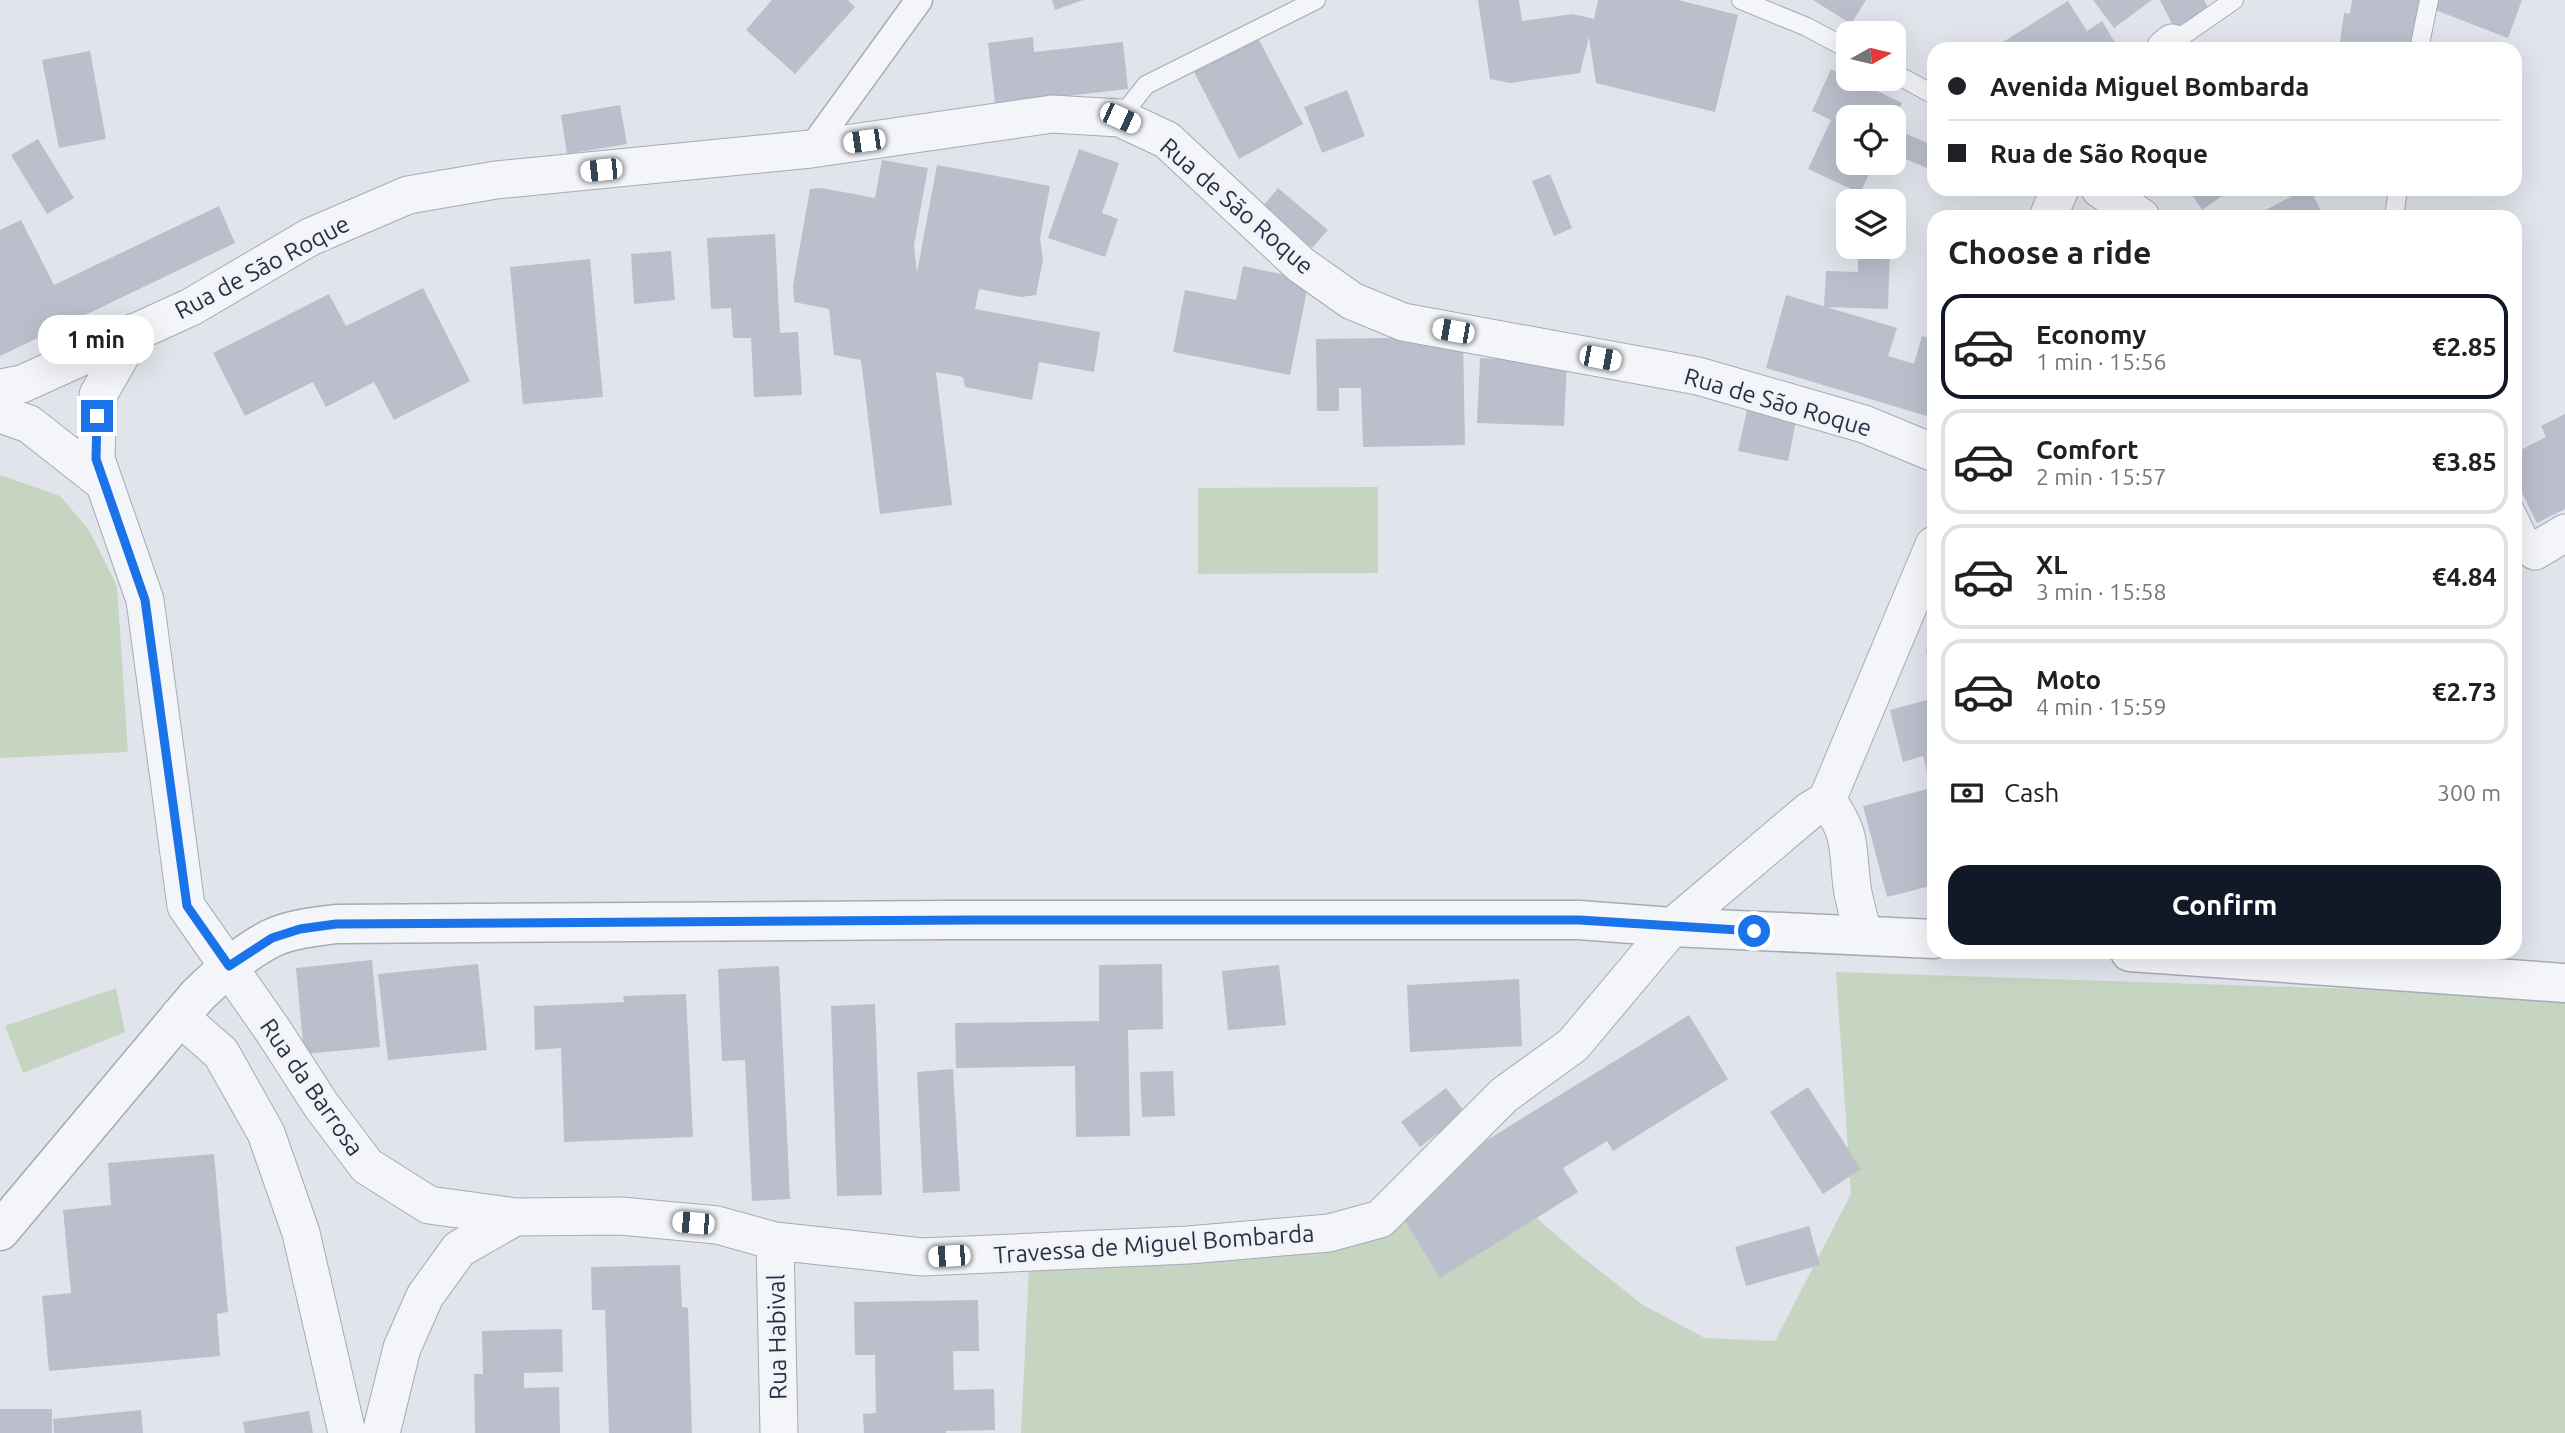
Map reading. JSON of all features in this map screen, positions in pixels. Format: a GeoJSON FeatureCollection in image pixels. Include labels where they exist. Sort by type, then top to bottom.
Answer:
{"type":"FeatureCollection","features":[{"type":"Feature","properties":{"kind":"street"},"geometry":{"type":"LineString","coordinates":[[811,149],[919,0]]}},
{"type":"Feature","properties":{"kind":"street","name":"Rua de São Roque"},"geometry":{"type":"LineString","coordinates":[[0,388],[22,384],[191,307],[310,237],[408,195],[496,180],[811,149],[1052,114],[1120,118],[1167,139],[1301,265],[1352,301],[1403,322],[1698,376],[1864,424],[1927,450]]}},
{"type":"Feature","properties":{"kind":"street"},"geometry":{"type":"LineString","coordinates":[[2110,196],[2131,210]]}},
{"type":"Feature","properties":{"kind":"street"},"geometry":{"type":"LineString","coordinates":[[104,482],[96,459],[98,395],[134,332]]}},
{"type":"Feature","properties":{"kind":"street"},"geometry":{"type":"LineString","coordinates":[[0,414],[29,424],[104,482]]}},
{"type":"Feature","properties":{"kind":"street","name":"Rua da Barrosa"},"geometry":{"type":"LineString","coordinates":[[104,482],[145,600],[187,906],[321,1105],[368,1167],[429,1205],[515,1217]]}},
{"type":"Feature","properties":{"kind":"street"},"geometry":{"type":"LineString","coordinates":[[1864,936],[1853,892],[1850,848],[1842,821],[1827,800],[1927,562]]}},
{"type":"Feature","properties":{"kind":"street","name":"Travessa de Miguel Bombarda"},"geometry":{"type":"LineString","coordinates":[[515,1217],[635,1217],[717,1225],[775,1241],[922,1257],[1188,1245],[1329,1233],[1380,1219],[1503,1095],[1573,1045],[1672,927],[1809,811],[1827,800]]}},
{"type":"Feature","properties":{"kind":"street"},"geometry":{"type":"LineString","coordinates":[[0,1231],[179,1016],[229,966],[272,938],[300,929],[336,924],[1579,920],[1927,939]]}},
{"type":"Feature","properties":{"kind":"street"},"geometry":{"type":"LineString","coordinates":[[2225,959],[2565,984]]}},
{"type":"Feature","properties":{"kind":"street"},"geometry":{"type":"LineString","coordinates":[[179,1016],[221,1053],[266,1133],[302,1233],[347,1433]]}},
{"type":"Feature","properties":{"kind":"street"},"geometry":{"type":"LineString","coordinates":[[381,1433],[401,1348],[425,1296],[459,1249],[515,1217]]}},
{"type":"Feature","properties":{"kind":"street","name":"Rua Habival"},"geometry":{"type":"LineString","coordinates":[[775,1241],[779,1433]]}},
{"type":"Feature","properties":{"kind":"lane"},"geometry":{"type":"LineString","coordinates":[[1120,118],[1146,86],[1316,0]]}},
{"type":"Feature","properties":{"kind":"lane"},"geometry":{"type":"LineString","coordinates":[[1741,0],[1765,6],[1836,43]]}},
{"type":"Feature","properties":{"kind":"lane"},"geometry":{"type":"LineString","coordinates":[[2175,42],[2234,0]]}},
{"type":"Feature","properties":{"kind":"lane"},"geometry":{"type":"LineString","coordinates":[[2420,42],[2429,0]]}},
{"type":"Feature","properties":{"kind":"lane"},"geometry":{"type":"LineString","coordinates":[[1906,80],[1927,91]]}},
{"type":"Feature","properties":{"kind":"lane"},"geometry":{"type":"LineString","coordinates":[[2522,521],[2538,547]]}},
{"type":"Feature","properties":{"kind":"green space"},"geometry":{"type":"Polygon","coordinates":[[[0,475],[60,496],[89,530],[117,586],[128,752],[0,758],[0,475]]]}},
{"type":"Feature","properties":{"kind":"green space"},"geometry":{"type":"Polygon","coordinates":[[[1378,487],[1378,573],[1198,574],[1198,488],[1378,487]]]}},
{"type":"Feature","properties":{"kind":"green space"},"geometry":{"type":"Polygon","coordinates":[[[1836,972],[2565,996],[2565,1433],[1021,1433],[1029,1268],[1520,1204],[1643,1305],[1705,1338],[1775,1341],[1851,1194],[1836,972]]]}},
{"type":"Feature","properties":{"kind":"green space"},"geometry":{"type":"Polygon","coordinates":[[[116,988],[125,1032],[23,1073],[5,1026],[116,988]]]}},
{"type":"Feature","properties":{"kind":"building"},"geometry":{"type":"Polygon","coordinates":[[[772,0],[848,0],[855,7],[795,74],[746,30],[772,0]]]}},
{"type":"Feature","properties":{"kind":"building"},"geometry":{"type":"Polygon","coordinates":[[[1052,0],[1083,0],[1055,10],[1052,0]]]}},
{"type":"Feature","properties":{"kind":"building"},"geometry":{"type":"Polygon","coordinates":[[[1478,0],[1519,0],[1522,21],[1573,14],[1594,19],[1598,0],[1678,0],[1738,15],[1715,112],[1596,83],[1589,37],[1580,73],[1510,83],[1490,79],[1478,0]]]}},
{"type":"Feature","properties":{"kind":"building"},"geometry":{"type":"Polygon","coordinates":[[[1813,0],[1866,0],[1853,21],[1846,21],[1813,0]]]}},
{"type":"Feature","properties":{"kind":"building"},"geometry":{"type":"Polygon","coordinates":[[[2093,0],[2152,0],[2114,28],[2093,0]]]}},
{"type":"Feature","properties":{"kind":"building"},"geometry":{"type":"Polygon","coordinates":[[[2160,0],[2204,0],[2209,9],[2174,28],[2160,0]]]}},
{"type":"Feature","properties":{"kind":"building"},"geometry":{"type":"Polygon","coordinates":[[[2352,0],[2419,0],[2413,42],[2340,42],[2344,13],[2350,14],[2352,0]]]}},
{"type":"Feature","properties":{"kind":"building"},"geometry":{"type":"Polygon","coordinates":[[[2433,0],[2522,0],[2508,38],[2430,8],[2433,0]]]}},
{"type":"Feature","properties":{"kind":"building"},"geometry":{"type":"Polygon","coordinates":[[[2068,1],[2087,31],[2102,21],[2115,42],[2003,42],[2068,1]]]}},
{"type":"Feature","properties":{"kind":"building"},"geometry":{"type":"Polygon","coordinates":[[[1033,37],[1034,52],[1123,42],[1128,89],[995,104],[988,43],[1033,37]]]}},
{"type":"Feature","properties":{"kind":"building"},"geometry":{"type":"Polygon","coordinates":[[[1258,38],[1303,124],[1239,159],[1194,72],[1258,38]]]}},
{"type":"Feature","properties":{"kind":"building"},"geometry":{"type":"Polygon","coordinates":[[[90,51],[106,139],[59,148],[42,60],[90,51]]]}},
{"type":"Feature","properties":{"kind":"building"},"geometry":{"type":"Polygon","coordinates":[[[1831,69],[1836,71],[1836,91],[1877,91],[1902,103],[1836,105],[1836,175],[1868,175],[1862,189],[1851,189],[1808,169],[1831,120],[1812,111],[1831,69]]]}},
{"type":"Feature","properties":{"kind":"building"},"geometry":{"type":"Polygon","coordinates":[[[1347,90],[1365,136],[1322,153],[1304,107],[1347,90]]]}},
{"type":"Feature","properties":{"kind":"building"},"geometry":{"type":"Polygon","coordinates":[[[620,105],[627,144],[567,154],[561,115],[620,105]]]}},
{"type":"Feature","properties":{"kind":"building"},"geometry":{"type":"Polygon","coordinates":[[[1906,134],[1927,143],[1927,168],[1906,159],[1906,134]]]}},
{"type":"Feature","properties":{"kind":"building"},"geometry":{"type":"Polygon","coordinates":[[[38,139],[74,198],[47,214],[11,155],[38,139]]]}},
{"type":"Feature","properties":{"kind":"building"},"geometry":{"type":"Polygon","coordinates":[[[1079,149],[1119,163],[1102,213],[1118,219],[1105,257],[1048,238],[1079,149]]]}},
{"type":"Feature","properties":{"kind":"building"},"geometry":{"type":"Polygon","coordinates":[[[882,160],[928,168],[914,245],[917,273],[937,165],[1050,186],[1040,238],[1043,260],[1036,295],[1021,297],[979,289],[975,309],[1100,332],[1094,372],[1039,362],[1032,400],[965,387],[963,377],[936,372],[952,505],[880,514],[861,360],[834,355],[829,309],[794,302],[793,285],[810,189],[822,188],[875,198],[882,160]]]}},
{"type":"Feature","properties":{"kind":"building"},"geometry":{"type":"Polygon","coordinates":[[[1550,174],[1572,228],[1554,236],[1532,181],[1550,174]]]}},
{"type":"Feature","properties":{"kind":"building"},"geometry":{"type":"Polygon","coordinates":[[[1278,188],[1328,230],[1312,248],[1263,206],[1278,188]]]}},
{"type":"Feature","properties":{"kind":"building"},"geometry":{"type":"Polygon","coordinates":[[[2193,196],[2222,196],[2202,210],[2193,196]]]}},
{"type":"Feature","properties":{"kind":"building"},"geometry":{"type":"Polygon","coordinates":[[[2292,196],[2314,196],[2320,210],[2266,210],[2292,196]]]}},
{"type":"Feature","properties":{"kind":"building"},"geometry":{"type":"Polygon","coordinates":[[[219,206],[235,243],[0,356],[0,230],[21,220],[54,285],[219,206]]]}},
{"type":"Feature","properties":{"kind":"building"},"geometry":{"type":"Polygon","coordinates":[[[775,234],[780,333],[798,332],[802,395],[754,397],[751,338],[733,338],[731,308],[711,309],[707,238],[775,234]]]}},
{"type":"Feature","properties":{"kind":"building"},"geometry":{"type":"Polygon","coordinates":[[[671,251],[675,300],[634,304],[631,254],[671,251]]]}},
{"type":"Feature","properties":{"kind":"building"},"geometry":{"type":"Polygon","coordinates":[[[590,259],[603,397],[523,404],[510,267],[590,259]]]}},
{"type":"Feature","properties":{"kind":"building"},"geometry":{"type":"Polygon","coordinates":[[[1858,259],[1890,259],[1888,309],[1824,307],[1826,271],[1858,272],[1858,259]]]}},
{"type":"Feature","properties":{"kind":"building"},"geometry":{"type":"Polygon","coordinates":[[[1243,266],[1309,280],[1290,375],[1173,352],[1185,290],[1236,300],[1243,266]]]}},
{"type":"Feature","properties":{"kind":"building"},"geometry":{"type":"Polygon","coordinates":[[[423,288],[470,381],[394,420],[374,382],[326,407],[313,382],[245,416],[213,353],[329,294],[346,326],[423,288]]]}},
{"type":"Feature","properties":{"kind":"building"},"geometry":{"type":"Polygon","coordinates":[[[1786,295],[1897,328],[1888,356],[1914,364],[1922,336],[1927,338],[1927,416],[1766,368],[1786,295]]]}},
{"type":"Feature","properties":{"kind":"building"},"geometry":{"type":"Polygon","coordinates":[[[1463,337],[1465,445],[1363,447],[1361,388],[1339,388],[1339,411],[1317,411],[1316,339],[1463,337]]]}},
{"type":"Feature","properties":{"kind":"building"},"geometry":{"type":"Polygon","coordinates":[[[1480,358],[1567,362],[1564,426],[1477,423],[1480,358]]]}},
{"type":"Feature","properties":{"kind":"building"},"geometry":{"type":"Polygon","coordinates":[[[1747,410],[1796,421],[1788,461],[1738,451],[1747,410]]]}},
{"type":"Feature","properties":{"kind":"building"},"geometry":{"type":"Polygon","coordinates":[[[2565,414],[2565,509],[2537,523],[2522,493],[2522,449],[2546,437],[2541,426],[2565,414]]]}},
{"type":"Feature","properties":{"kind":"building"},"geometry":{"type":"Polygon","coordinates":[[[1927,700],[1927,772],[1923,756],[1903,762],[1890,710],[1927,700]]]}},
{"type":"Feature","properties":{"kind":"building"},"geometry":{"type":"Polygon","coordinates":[[[1927,789],[1927,887],[1887,897],[1863,806],[1927,789]]]}},
{"type":"Feature","properties":{"kind":"building"},"geometry":{"type":"Polygon","coordinates":[[[372,960],[380,1047],[304,1054],[296,968],[372,960]]]}},
{"type":"Feature","properties":{"kind":"building"},"geometry":{"type":"Polygon","coordinates":[[[478,964],[487,1050],[388,1060],[378,974],[478,964]]]}},
{"type":"Feature","properties":{"kind":"building"},"geometry":{"type":"Polygon","coordinates":[[[1162,964],[1163,1029],[1128,1030],[1130,1136],[1076,1137],[1075,1066],[956,1068],[955,1023],[1099,1021],[1099,965],[1162,964]]]}},
{"type":"Feature","properties":{"kind":"building"},"geometry":{"type":"Polygon","coordinates":[[[1279,965],[1286,1025],[1228,1030],[1222,971],[1279,965]]]}},
{"type":"Feature","properties":{"kind":"building"},"geometry":{"type":"Polygon","coordinates":[[[779,966],[790,1199],[752,1201],[745,1060],[722,1061],[718,969],[779,966]]]}},
{"type":"Feature","properties":{"kind":"building"},"geometry":{"type":"Polygon","coordinates":[[[1519,979],[1522,1046],[1410,1052],[1407,985],[1519,979]]]}},
{"type":"Feature","properties":{"kind":"building"},"geometry":{"type":"Polygon","coordinates":[[[686,994],[693,1137],[564,1142],[561,1048],[535,1050],[534,1006],[624,1002],[623,996],[686,994]]]}},
{"type":"Feature","properties":{"kind":"building"},"geometry":{"type":"Polygon","coordinates":[[[875,1004],[882,1195],[837,1196],[831,1006],[875,1004]]]}},
{"type":"Feature","properties":{"kind":"building"},"geometry":{"type":"Polygon","coordinates":[[[1689,1015],[1728,1079],[1613,1151],[1607,1141],[1563,1168],[1578,1192],[1440,1278],[1392,1199],[1689,1015]]]}},
{"type":"Feature","properties":{"kind":"building"},"geometry":{"type":"Polygon","coordinates":[[[953,1069],[960,1191],[923,1193],[917,1072],[953,1069]]]}},
{"type":"Feature","properties":{"kind":"building"},"geometry":{"type":"Polygon","coordinates":[[[1173,1071],[1175,1116],[1142,1117],[1140,1072],[1173,1071]]]}},
{"type":"Feature","properties":{"kind":"building"},"geometry":{"type":"Polygon","coordinates":[[[1808,1087],[1861,1169],[1823,1194],[1770,1112],[1808,1087]]]}},
{"type":"Feature","properties":{"kind":"building"},"geometry":{"type":"Polygon","coordinates":[[[1446,1088],[1465,1112],[1420,1147],[1401,1122],[1446,1088]]]}},
{"type":"Feature","properties":{"kind":"building"},"geometry":{"type":"Polygon","coordinates":[[[214,1154],[228,1312],[217,1314],[220,1356],[49,1371],[42,1296],[71,1293],[63,1210],[111,1205],[108,1163],[214,1154]]]}},
{"type":"Feature","properties":{"kind":"building"},"geometry":{"type":"Polygon","coordinates":[[[1809,1226],[1820,1265],[1746,1286],[1735,1247],[1809,1226]]]}},
{"type":"Feature","properties":{"kind":"building"},"geometry":{"type":"Polygon","coordinates":[[[680,1265],[682,1307],[688,1308],[692,1433],[609,1433],[605,1310],[592,1310],[591,1267],[680,1265]]]}},
{"type":"Feature","properties":{"kind":"building"},"geometry":{"type":"Polygon","coordinates":[[[978,1300],[979,1351],[953,1351],[954,1390],[994,1389],[995,1430],[864,1433],[863,1414],[876,1413],[875,1355],[855,1355],[854,1302],[978,1300]]]}},
{"type":"Feature","properties":{"kind":"building"},"geometry":{"type":"Polygon","coordinates":[[[562,1329],[563,1372],[524,1373],[524,1388],[559,1387],[560,1433],[475,1433],[474,1374],[483,1374],[482,1331],[562,1329]]]}},
{"type":"Feature","properties":{"kind":"building"},"geometry":{"type":"Polygon","coordinates":[[[0,1409],[52,1409],[52,1433],[0,1433],[0,1409]]]}},
{"type":"Feature","properties":{"kind":"building"},"geometry":{"type":"Polygon","coordinates":[[[141,1410],[143,1433],[54,1433],[53,1419],[141,1410]]]}},
{"type":"Feature","properties":{"kind":"building"},"geometry":{"type":"Polygon","coordinates":[[[309,1411],[313,1433],[245,1433],[243,1422],[309,1411]]]}},
{"type":"Feature","properties":{"kind":"route"},"geometry":{"type":"LineString","coordinates":[[97,416],[96,459],[145,600],[187,906],[229,966],[272,938],[300,929],[336,924],[1579,920],[1754,931]]}}]}
